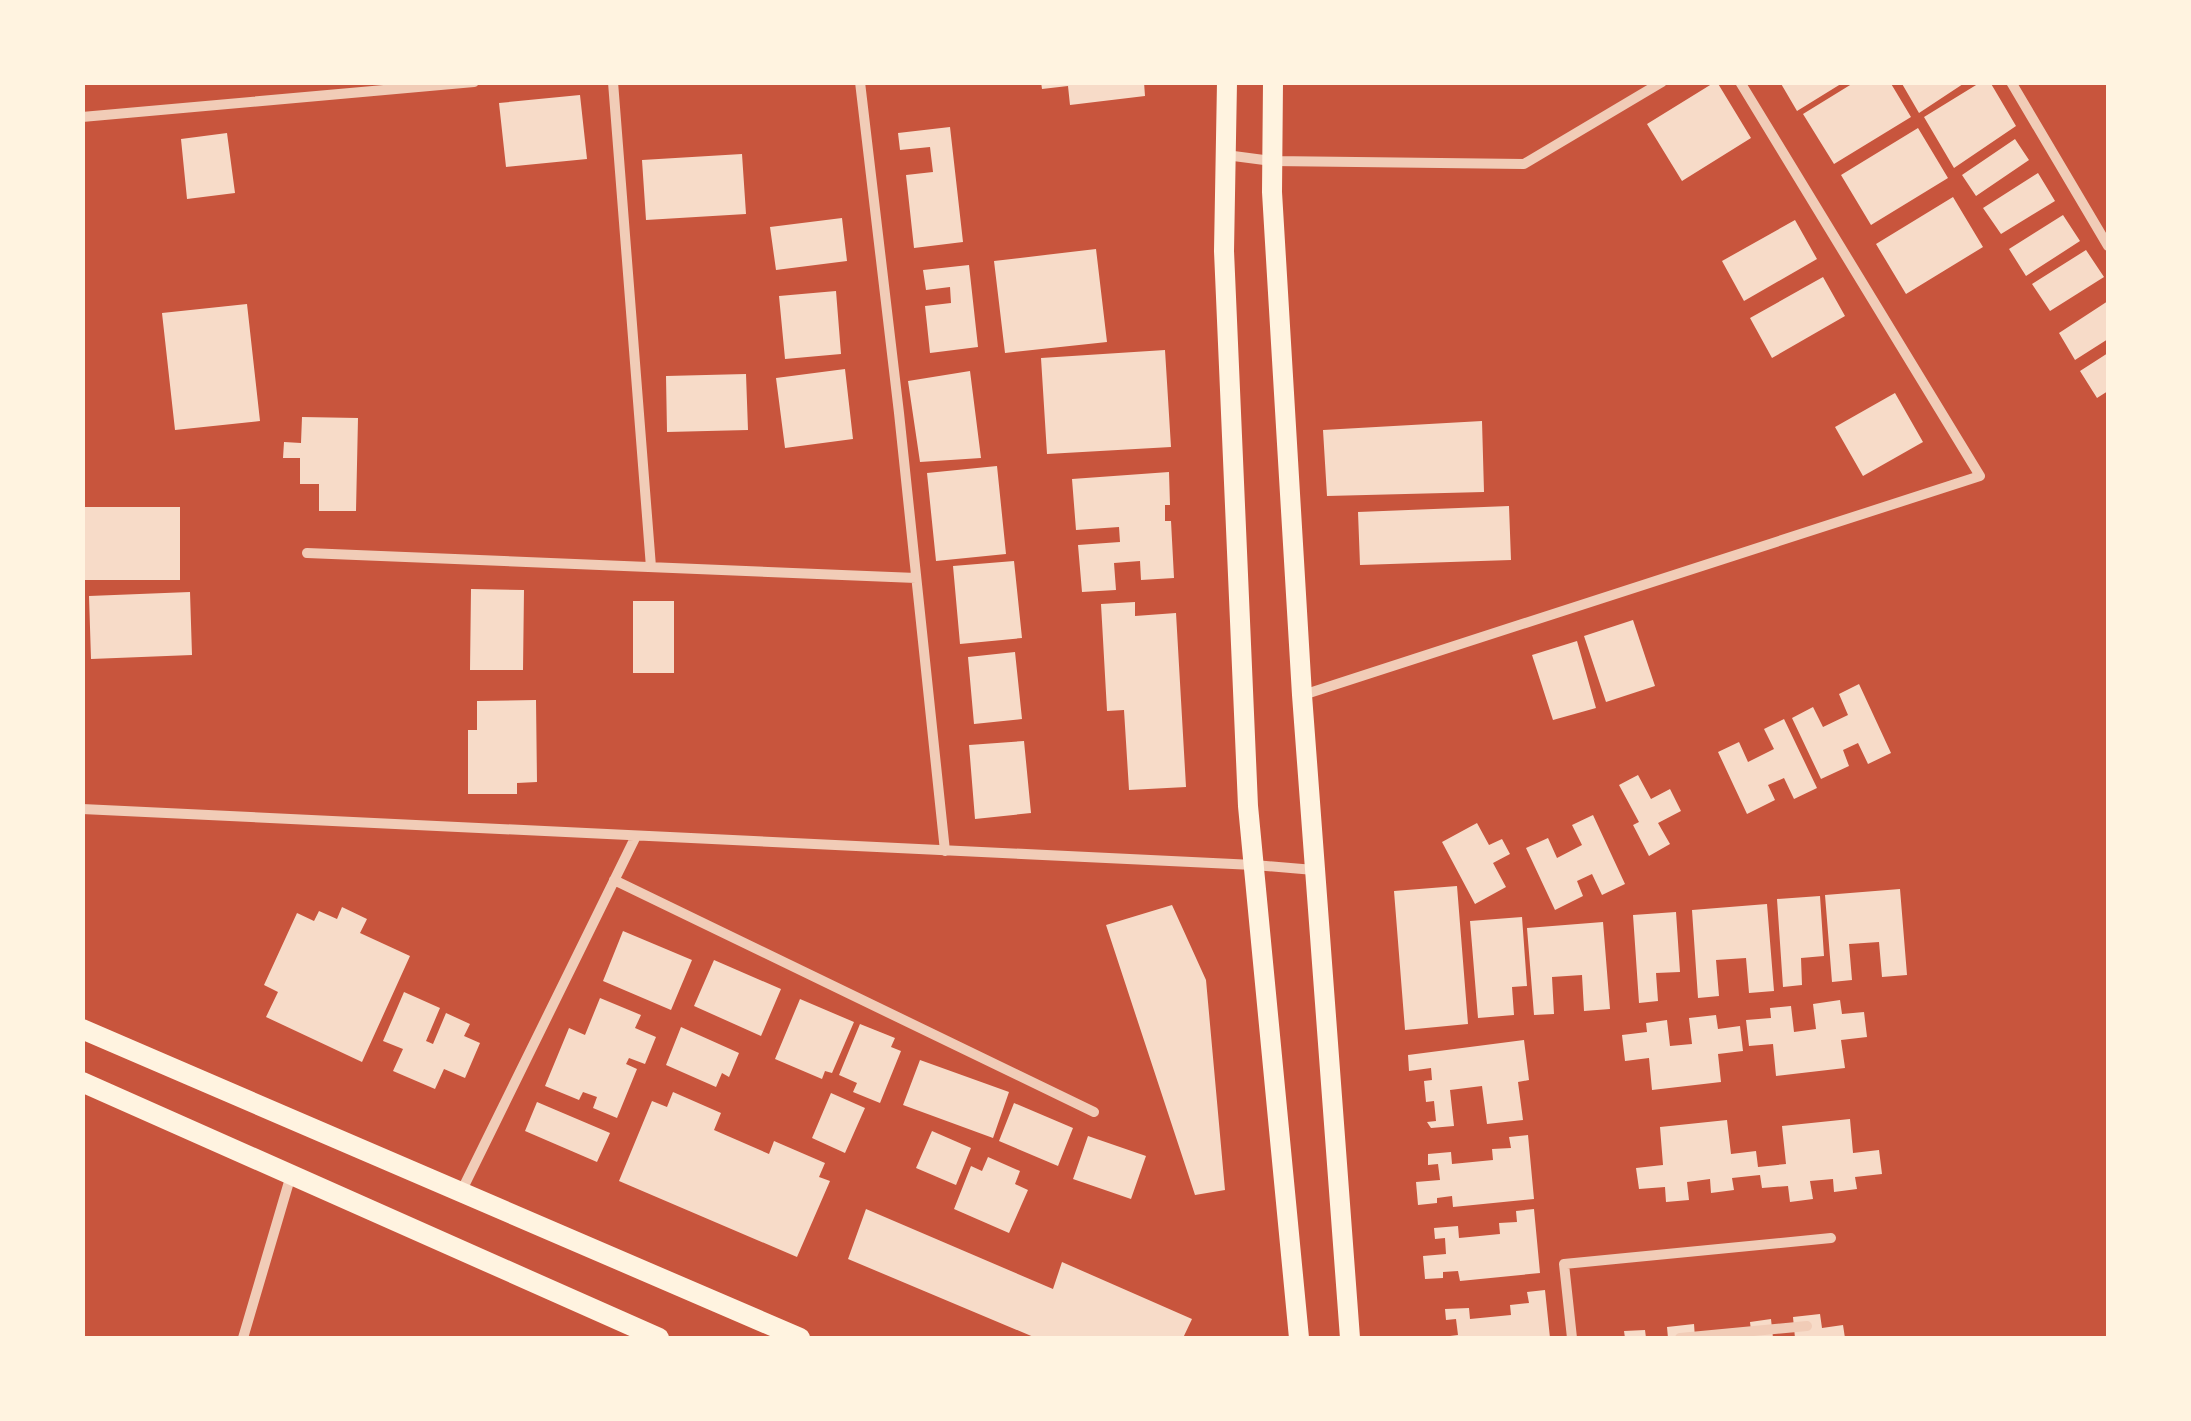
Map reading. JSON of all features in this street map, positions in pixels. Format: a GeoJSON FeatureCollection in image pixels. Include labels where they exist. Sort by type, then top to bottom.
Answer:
{"type":"FeatureCollection","features":[{"type":"Feature","properties":{"kind":"main road"},"geometry":{"type":"LineString","coordinates":[[1227,82],[1224,251],[1248,806],[1299,1338]]}},
{"type":"Feature","properties":{"kind":"main road"},"geometry":{"type":"LineString","coordinates":[[1273,82],[1272,192],[1302,696],[1350,1338]]}},
{"type":"Feature","properties":{"kind":"main road"},"geometry":{"type":"LineString","coordinates":[[82,1029],[800,1338]]}},
{"type":"Feature","properties":{"kind":"main road"},"geometry":{"type":"LineString","coordinates":[[82,1082],[659,1338]]}},
{"type":"Feature","properties":{"kind":"street"},"geometry":{"type":"LineString","coordinates":[[82,117],[474,82]]}},
{"type":"Feature","properties":{"kind":"street"},"geometry":{"type":"LineString","coordinates":[[613,82],[651,566]]}},
{"type":"Feature","properties":{"kind":"street"},"geometry":{"type":"LineString","coordinates":[[860,82],[945,851]]}},
{"type":"Feature","properties":{"kind":"street"},"geometry":{"type":"LineString","coordinates":[[1225,155],[1272,161],[1524,164],[1662,82]]}},
{"type":"Feature","properties":{"kind":"street"},"geometry":{"type":"LineString","coordinates":[[1302,696],[1980,476],[1740,82]]}},
{"type":"Feature","properties":{"kind":"street"},"geometry":{"type":"LineString","coordinates":[[2011,82],[2108,246]]}},
{"type":"Feature","properties":{"kind":"street"},"geometry":{"type":"LineString","coordinates":[[307,552],[916,578]]}},
{"type":"Feature","properties":{"kind":"street"},"geometry":{"type":"LineString","coordinates":[[82,809],[1314,870]]}},
{"type":"Feature","properties":{"kind":"street"},"geometry":{"type":"LineString","coordinates":[[461,1192],[636,836]]}},
{"type":"Feature","properties":{"kind":"street"},"geometry":{"type":"LineString","coordinates":[[614,880],[1094,1112]]}},
{"type":"Feature","properties":{"kind":"street"},"geometry":{"type":"LineString","coordinates":[[243,1338],[291,1174]]}},
{"type":"Feature","properties":{"kind":"street"},"geometry":{"type":"LineString","coordinates":[[1572,1338],[1564,1264],[1831,1238]]}},
{"type":"Feature","properties":{"kind":"street"},"geometry":{"type":"LineString","coordinates":[[1680,1338],[1807,1326]]}},
{"type":"Feature","properties":{"kind":"building"},"geometry":{"type":"Polygon","coordinates":[[[1041,82],[1144,82],[1145,96],[1070,105],[1068,86],[1042,89],[1041,82]]]}},
{"type":"Feature","properties":{"kind":"building"},"geometry":{"type":"Polygon","coordinates":[[[1715,82],[1751,138],[1682,181],[1647,124],[1715,82]]]}},
{"type":"Feature","properties":{"kind":"building"},"geometry":{"type":"Polygon","coordinates":[[[1780,82],[1844,82],[1797,111],[1780,82]]]}},
{"type":"Feature","properties":{"kind":"building"},"geometry":{"type":"Polygon","coordinates":[[[1855,82],[1890,82],[1911,117],[1834,164],[1803,114],[1855,82]]]}},
{"type":"Feature","properties":{"kind":"building"},"geometry":{"type":"Polygon","coordinates":[[[1901,82],[1966,82],[1919,113],[1901,82]]]}},
{"type":"Feature","properties":{"kind":"building"},"geometry":{"type":"Polygon","coordinates":[[[1981,82],[1990,82],[2016,126],[1954,168],[1924,117],[1981,82]]]}},
{"type":"Feature","properties":{"kind":"building"},"geometry":{"type":"Polygon","coordinates":[[[580,95],[587,159],[506,167],[499,103],[580,95]]]}},
{"type":"Feature","properties":{"kind":"building"},"geometry":{"type":"Polygon","coordinates":[[[950,127],[963,242],[914,248],[906,175],[933,172],[930,147],[900,150],[898,133],[950,127]]]}},
{"type":"Feature","properties":{"kind":"building"},"geometry":{"type":"Polygon","coordinates":[[[1918,128],[1948,178],[1871,225],[1841,175],[1918,128]]]}},
{"type":"Feature","properties":{"kind":"building"},"geometry":{"type":"Polygon","coordinates":[[[227,133],[235,193],[187,199],[181,139],[227,133]]]}},
{"type":"Feature","properties":{"kind":"building"},"geometry":{"type":"Polygon","coordinates":[[[2015,139],[2029,160],[1976,196],[1962,175],[2015,139]]]}},
{"type":"Feature","properties":{"kind":"building"},"geometry":{"type":"Polygon","coordinates":[[[742,154],[746,214],[646,220],[642,160],[742,154]]]}},
{"type":"Feature","properties":{"kind":"building"},"geometry":{"type":"Polygon","coordinates":[[[2038,173],[2055,201],[2001,234],[1983,208],[2038,173]]]}},
{"type":"Feature","properties":{"kind":"building"},"geometry":{"type":"Polygon","coordinates":[[[1953,197],[1983,247],[1906,294],[1876,244],[1953,197]]]}},
{"type":"Feature","properties":{"kind":"building"},"geometry":{"type":"Polygon","coordinates":[[[2063,215],[2080,241],[2026,276],[2009,249],[2063,215]]]}},
{"type":"Feature","properties":{"kind":"building"},"geometry":{"type":"Polygon","coordinates":[[[842,218],[847,261],[776,270],[770,227],[842,218]]]}},
{"type":"Feature","properties":{"kind":"building"},"geometry":{"type":"Polygon","coordinates":[[[1795,220],[1817,259],[1744,301],[1722,261],[1795,220]]]}},
{"type":"Feature","properties":{"kind":"building"},"geometry":{"type":"Polygon","coordinates":[[[1096,249],[1107,342],[1005,353],[994,261],[1096,249]]]}},
{"type":"Feature","properties":{"kind":"building"},"geometry":{"type":"Polygon","coordinates":[[[2086,250],[2104,277],[2050,311],[2032,284],[2086,250]]]}},
{"type":"Feature","properties":{"kind":"building"},"geometry":{"type":"Polygon","coordinates":[[[969,265],[978,347],[930,353],[925,306],[951,303],[950,287],[926,290],[923,270],[969,265]]]}},
{"type":"Feature","properties":{"kind":"building"},"geometry":{"type":"Polygon","coordinates":[[[1823,277],[1845,316],[1772,358],[1750,318],[1823,277]]]}},
{"type":"Feature","properties":{"kind":"building"},"geometry":{"type":"Polygon","coordinates":[[[836,291],[841,354],[785,359],[779,296],[836,291]]]}},
{"type":"Feature","properties":{"kind":"building"},"geometry":{"type":"Polygon","coordinates":[[[2108,301],[2108,339],[2075,360],[2059,333],[2108,301]]]}},
{"type":"Feature","properties":{"kind":"building"},"geometry":{"type":"Polygon","coordinates":[[[247,304],[260,421],[175,430],[162,313],[247,304]]]}},
{"type":"Feature","properties":{"kind":"building"},"geometry":{"type":"Polygon","coordinates":[[[1165,350],[1171,447],[1047,454],[1041,358],[1165,350]]]}},
{"type":"Feature","properties":{"kind":"building"},"geometry":{"type":"Polygon","coordinates":[[[2108,353],[2108,391],[2097,398],[2080,371],[2108,353]]]}},
{"type":"Feature","properties":{"kind":"building"},"geometry":{"type":"Polygon","coordinates":[[[845,369],[853,439],[785,448],[776,378],[845,369]]]}},
{"type":"Feature","properties":{"kind":"building"},"geometry":{"type":"Polygon","coordinates":[[[970,371],[981,458],[920,462],[908,381],[970,371]]]}},
{"type":"Feature","properties":{"kind":"building"},"geometry":{"type":"Polygon","coordinates":[[[746,374],[748,430],[667,432],[666,376],[746,374]]]}},
{"type":"Feature","properties":{"kind":"building"},"geometry":{"type":"Polygon","coordinates":[[[1895,393],[1923,442],[1863,476],[1835,427],[1895,393]]]}},
{"type":"Feature","properties":{"kind":"building"},"geometry":{"type":"Polygon","coordinates":[[[302,417],[358,418],[356,511],[319,511],[319,484],[300,484],[300,458],[283,458],[284,442],[301,443],[302,417]]]}},
{"type":"Feature","properties":{"kind":"building"},"geometry":{"type":"Polygon","coordinates":[[[1482,421],[1484,492],[1327,496],[1323,430],[1482,421]]]}},
{"type":"Feature","properties":{"kind":"building"},"geometry":{"type":"Polygon","coordinates":[[[997,466],[1006,554],[936,561],[927,473],[997,466]]]}},
{"type":"Feature","properties":{"kind":"building"},"geometry":{"type":"Polygon","coordinates":[[[1169,472],[1170,505],[1165,505],[1165,521],[1171,521],[1174,578],[1141,580],[1140,561],[1114,563],[1116,590],[1082,592],[1078,545],[1120,542],[1119,527],[1076,530],[1072,479],[1169,472]]]}},
{"type":"Feature","properties":{"kind":"building"},"geometry":{"type":"Polygon","coordinates":[[[1509,506],[1511,560],[1360,565],[1358,512],[1509,506]]]}},
{"type":"Feature","properties":{"kind":"building"},"geometry":{"type":"Polygon","coordinates":[[[84,507],[180,507],[180,580],[84,580],[84,507]]]}},
{"type":"Feature","properties":{"kind":"building"},"geometry":{"type":"Polygon","coordinates":[[[1014,561],[1022,638],[960,644],[953,566],[1014,561]]]}},
{"type":"Feature","properties":{"kind":"building"},"geometry":{"type":"Polygon","coordinates":[[[471,589],[524,590],[523,670],[470,670],[471,589]]]}},
{"type":"Feature","properties":{"kind":"building"},"geometry":{"type":"Polygon","coordinates":[[[190,592],[192,655],[91,659],[89,596],[190,592]]]}},
{"type":"Feature","properties":{"kind":"building"},"geometry":{"type":"Polygon","coordinates":[[[633,601],[674,601],[674,673],[633,673],[633,601]]]}},
{"type":"Feature","properties":{"kind":"building"},"geometry":{"type":"Polygon","coordinates":[[[1135,602],[1135,616],[1176,613],[1186,787],[1129,790],[1124,710],[1107,711],[1101,604],[1135,602]]]}},
{"type":"Feature","properties":{"kind":"building"},"geometry":{"type":"Polygon","coordinates":[[[1633,620],[1655,686],[1606,702],[1584,636],[1633,620]]]}},
{"type":"Feature","properties":{"kind":"building"},"geometry":{"type":"Polygon","coordinates":[[[1577,641],[1596,708],[1553,720],[1532,655],[1577,641]]]}},
{"type":"Feature","properties":{"kind":"building"},"geometry":{"type":"Polygon","coordinates":[[[1015,652],[1022,719],[974,724],[968,657],[1015,652]]]}},
{"type":"Feature","properties":{"kind":"building"},"geometry":{"type":"Polygon","coordinates":[[[1859,684],[1891,753],[1868,764],[1858,743],[1843,750],[1849,766],[1821,779],[1792,718],[1813,707],[1823,727],[1848,715],[1839,694],[1859,684]]]}},
{"type":"Feature","properties":{"kind":"building"},"geometry":{"type":"Polygon","coordinates":[[[536,700],[537,782],[517,783],[517,794],[468,794],[468,730],[477,730],[477,701],[536,700]]]}},
{"type":"Feature","properties":{"kind":"building"},"geometry":{"type":"Polygon","coordinates":[[[1784,719],[1817,788],[1794,799],[1784,778],[1768,785],[1775,800],[1747,814],[1718,752],[1739,742],[1748,762],[1774,749],[1764,729],[1784,719]]]}},
{"type":"Feature","properties":{"kind":"building"},"geometry":{"type":"Polygon","coordinates":[[[1024,741],[1031,813],[975,819],[969,745],[1024,741]]]}},
{"type":"Feature","properties":{"kind":"building"},"geometry":{"type":"Polygon","coordinates":[[[1638,775],[1651,799],[1670,789],[1681,811],[1658,823],[1670,844],[1649,856],[1633,825],[1639,822],[1619,785],[1638,775]]]}},
{"type":"Feature","properties":{"kind":"building"},"geometry":{"type":"Polygon","coordinates":[[[1593,815],[1625,884],[1602,895],[1592,874],[1577,881],[1583,896],[1555,910],[1526,848],[1548,838],[1557,858],[1582,845],[1572,825],[1593,815]]]}},
{"type":"Feature","properties":{"kind":"building"},"geometry":{"type":"Polygon","coordinates":[[[1477,823],[1489,845],[1502,839],[1510,854],[1493,863],[1506,887],[1475,904],[1442,842],[1477,823]]]}},
{"type":"Feature","properties":{"kind":"building"},"geometry":{"type":"Polygon","coordinates":[[[1457,886],[1468,1024],[1405,1030],[1394,891],[1457,886]]]}},
{"type":"Feature","properties":{"kind":"building"},"geometry":{"type":"Polygon","coordinates":[[[1900,889],[1907,975],[1882,977],[1879,942],[1849,944],[1852,980],[1832,982],[1825,895],[1900,889]]]}},
{"type":"Feature","properties":{"kind":"building"},"geometry":{"type":"Polygon","coordinates":[[[1820,896],[1824,956],[1801,958],[1802,985],[1783,987],[1777,899],[1820,896]]]}},
{"type":"Feature","properties":{"kind":"building"},"geometry":{"type":"Polygon","coordinates":[[[1767,904],[1774,991],[1749,993],[1746,958],[1716,960],[1719,996],[1698,998],[1692,910],[1767,904]]]}},
{"type":"Feature","properties":{"kind":"building"},"geometry":{"type":"Polygon","coordinates":[[[1172,905],[1206,980],[1225,1190],[1195,1195],[1106,925],[1172,905]]]}},
{"type":"Feature","properties":{"kind":"building"},"geometry":{"type":"Polygon","coordinates":[[[342,907],[367,919],[360,933],[410,956],[362,1062],[266,1017],[278,992],[264,985],[297,913],[314,921],[319,911],[337,919],[342,907]]]}},
{"type":"Feature","properties":{"kind":"building"},"geometry":{"type":"Polygon","coordinates":[[[1676,912],[1680,972],[1656,973],[1658,1001],[1639,1003],[1633,915],[1676,912]]]}},
{"type":"Feature","properties":{"kind":"building"},"geometry":{"type":"Polygon","coordinates":[[[1522,917],[1527,986],[1512,987],[1514,1015],[1478,1018],[1470,921],[1522,917]]]}},
{"type":"Feature","properties":{"kind":"building"},"geometry":{"type":"Polygon","coordinates":[[[1603,922],[1610,1009],[1584,1011],[1582,975],[1552,977],[1554,1014],[1534,1015],[1527,928],[1603,922]]]}},
{"type":"Feature","properties":{"kind":"building"},"geometry":{"type":"Polygon","coordinates":[[[623,931],[692,960],[671,1010],[603,981],[623,931]]]}},
{"type":"Feature","properties":{"kind":"building"},"geometry":{"type":"Polygon","coordinates":[[[714,960],[781,989],[761,1036],[694,1006],[714,960]]]}},
{"type":"Feature","properties":{"kind":"building"},"geometry":{"type":"Polygon","coordinates":[[[404,992],[440,1008],[426,1041],[433,1044],[446,1013],[470,1024],[464,1036],[480,1043],[465,1078],[444,1069],[435,1089],[393,1071],[403,1049],[383,1041],[404,992]]]}},
{"type":"Feature","properties":{"kind":"building"},"geometry":{"type":"Polygon","coordinates":[[[600,998],[641,1015],[635,1028],[656,1037],[645,1064],[629,1058],[626,1064],[637,1069],[617,1118],[593,1108],[597,1097],[583,1092],[579,1100],[545,1086],[569,1028],[585,1035],[600,998]]]}},
{"type":"Feature","properties":{"kind":"building"},"geometry":{"type":"Polygon","coordinates":[[[800,999],[854,1022],[832,1073],[825,1071],[822,1079],[775,1059],[800,999]]]}},
{"type":"Feature","properties":{"kind":"building"},"geometry":{"type":"Polygon","coordinates":[[[1840,1000],[1842,1014],[1864,1012],[1867,1037],[1841,1040],[1845,1068],[1776,1076],[1773,1044],[1749,1046],[1746,1020],[1771,1018],[1770,1008],[1791,1006],[1794,1032],[1816,1029],[1813,1004],[1840,1000]]]}},
{"type":"Feature","properties":{"kind":"building"},"geometry":{"type":"Polygon","coordinates":[[[1716,1015],[1718,1029],[1740,1026],[1743,1051],[1718,1054],[1721,1082],[1652,1090],[1649,1058],[1625,1061],[1622,1035],[1647,1032],[1646,1023],[1667,1020],[1670,1046],[1692,1044],[1689,1018],[1716,1015]]]}},
{"type":"Feature","properties":{"kind":"building"},"geometry":{"type":"Polygon","coordinates":[[[860,1024],[895,1038],[891,1047],[901,1051],[880,1103],[853,1092],[857,1083],[839,1075],[860,1024]]]}},
{"type":"Feature","properties":{"kind":"building"},"geometry":{"type":"Polygon","coordinates":[[[681,1027],[739,1053],[729,1077],[722,1073],[716,1087],[666,1065],[681,1027]]]}},
{"type":"Feature","properties":{"kind":"building"},"geometry":{"type":"Polygon","coordinates":[[[1524,1040],[1529,1080],[1518,1082],[1523,1120],[1487,1124],[1482,1086],[1450,1090],[1454,1126],[1431,1128],[1427,1122],[1436,1121],[1434,1101],[1426,1102],[1424,1081],[1432,1080],[1431,1068],[1409,1071],[1408,1055],[1524,1040]]]}},
{"type":"Feature","properties":{"kind":"building"},"geometry":{"type":"Polygon","coordinates":[[[920,1060],[1009,1092],[993,1138],[903,1105],[920,1060]]]}},
{"type":"Feature","properties":{"kind":"building"},"geometry":{"type":"Polygon","coordinates":[[[673,1092],[721,1113],[714,1130],[769,1154],[774,1141],[825,1163],[819,1177],[830,1181],[797,1257],[619,1181],[652,1101],[667,1107],[673,1092]]]}},
{"type":"Feature","properties":{"kind":"building"},"geometry":{"type":"Polygon","coordinates":[[[831,1093],[865,1108],[845,1153],[812,1138],[831,1093]]]}},
{"type":"Feature","properties":{"kind":"building"},"geometry":{"type":"Polygon","coordinates":[[[537,1102],[610,1133],[597,1162],[525,1131],[537,1102]]]}},
{"type":"Feature","properties":{"kind":"building"},"geometry":{"type":"Polygon","coordinates":[[[1014,1103],[1073,1128],[1058,1166],[999,1141],[1014,1103]]]}},
{"type":"Feature","properties":{"kind":"building"},"geometry":{"type":"Polygon","coordinates":[[[1850,1119],[1853,1153],[1879,1150],[1882,1174],[1855,1177],[1857,1189],[1834,1192],[1833,1179],[1810,1181],[1813,1199],[1790,1202],[1788,1186],[1762,1188],[1760,1175],[1732,1178],[1734,1190],[1711,1193],[1710,1179],[1687,1182],[1689,1200],[1666,1202],[1665,1187],[1639,1189],[1636,1168],[1663,1165],[1660,1127],[1727,1120],[1731,1154],[1756,1151],[1758,1167],[1786,1164],[1782,1126],[1850,1119]]]}},
{"type":"Feature","properties":{"kind":"building"},"geometry":{"type":"Polygon","coordinates":[[[932,1131],[971,1148],[956,1185],[916,1168],[932,1131]]]}},
{"type":"Feature","properties":{"kind":"building"},"geometry":{"type":"Polygon","coordinates":[[[1528,1135],[1534,1199],[1453,1207],[1452,1196],[1418,1205],[1416,1182],[1440,1180],[1438,1164],[1428,1165],[1428,1154],[1451,1152],[1452,1164],[1493,1160],[1492,1149],[1511,1148],[1509,1137],[1528,1135]]]}},
{"type":"Feature","properties":{"kind":"building"},"geometry":{"type":"Polygon","coordinates":[[[1088,1136],[1146,1156],[1131,1199],[1073,1179],[1088,1136]]]}},
{"type":"Feature","properties":{"kind":"building"},"geometry":{"type":"Polygon","coordinates":[[[988,1157],[1020,1171],[1015,1184],[1028,1190],[1009,1233],[954,1209],[971,1166],[982,1171],[988,1157]]]}},
{"type":"Feature","properties":{"kind":"building"},"geometry":{"type":"Polygon","coordinates":[[[866,1209],[1053,1289],[1062,1262],[1192,1319],[1183,1338],[1036,1338],[848,1259],[866,1209]]]}},
{"type":"Feature","properties":{"kind":"building"},"geometry":{"type":"Polygon","coordinates":[[[1534,1209],[1540,1273],[1460,1281],[1458,1271],[1443,1272],[1443,1278],[1425,1279],[1423,1256],[1446,1254],[1445,1238],[1435,1239],[1434,1228],[1458,1226],[1459,1238],[1500,1234],[1499,1223],[1517,1222],[1516,1211],[1534,1209]]]}},
{"type":"Feature","properties":{"kind":"building"},"geometry":{"type":"Polygon","coordinates":[[[1545,1290],[1550,1338],[1450,1338],[1458,1335],[1456,1319],[1446,1320],[1445,1309],[1469,1308],[1470,1319],[1511,1315],[1510,1305],[1529,1303],[1527,1292],[1545,1290]]]}},
{"type":"Feature","properties":{"kind":"building"},"geometry":{"type":"Polygon","coordinates":[[[1820,1314],[1822,1328],[1843,1325],[1845,1338],[1795,1338],[1793,1317],[1820,1314]]]}},
{"type":"Feature","properties":{"kind":"building"},"geometry":{"type":"Polygon","coordinates":[[[1771,1319],[1773,1338],[1726,1338],[1751,1331],[1750,1322],[1771,1319]]]}},
{"type":"Feature","properties":{"kind":"building"},"geometry":{"type":"Polygon","coordinates":[[[1694,1324],[1695,1338],[1668,1338],[1667,1327],[1694,1324]]]}},
{"type":"Feature","properties":{"kind":"building"},"geometry":{"type":"Polygon","coordinates":[[[1645,1330],[1646,1338],[1625,1338],[1624,1331],[1645,1330]]]}}]}
